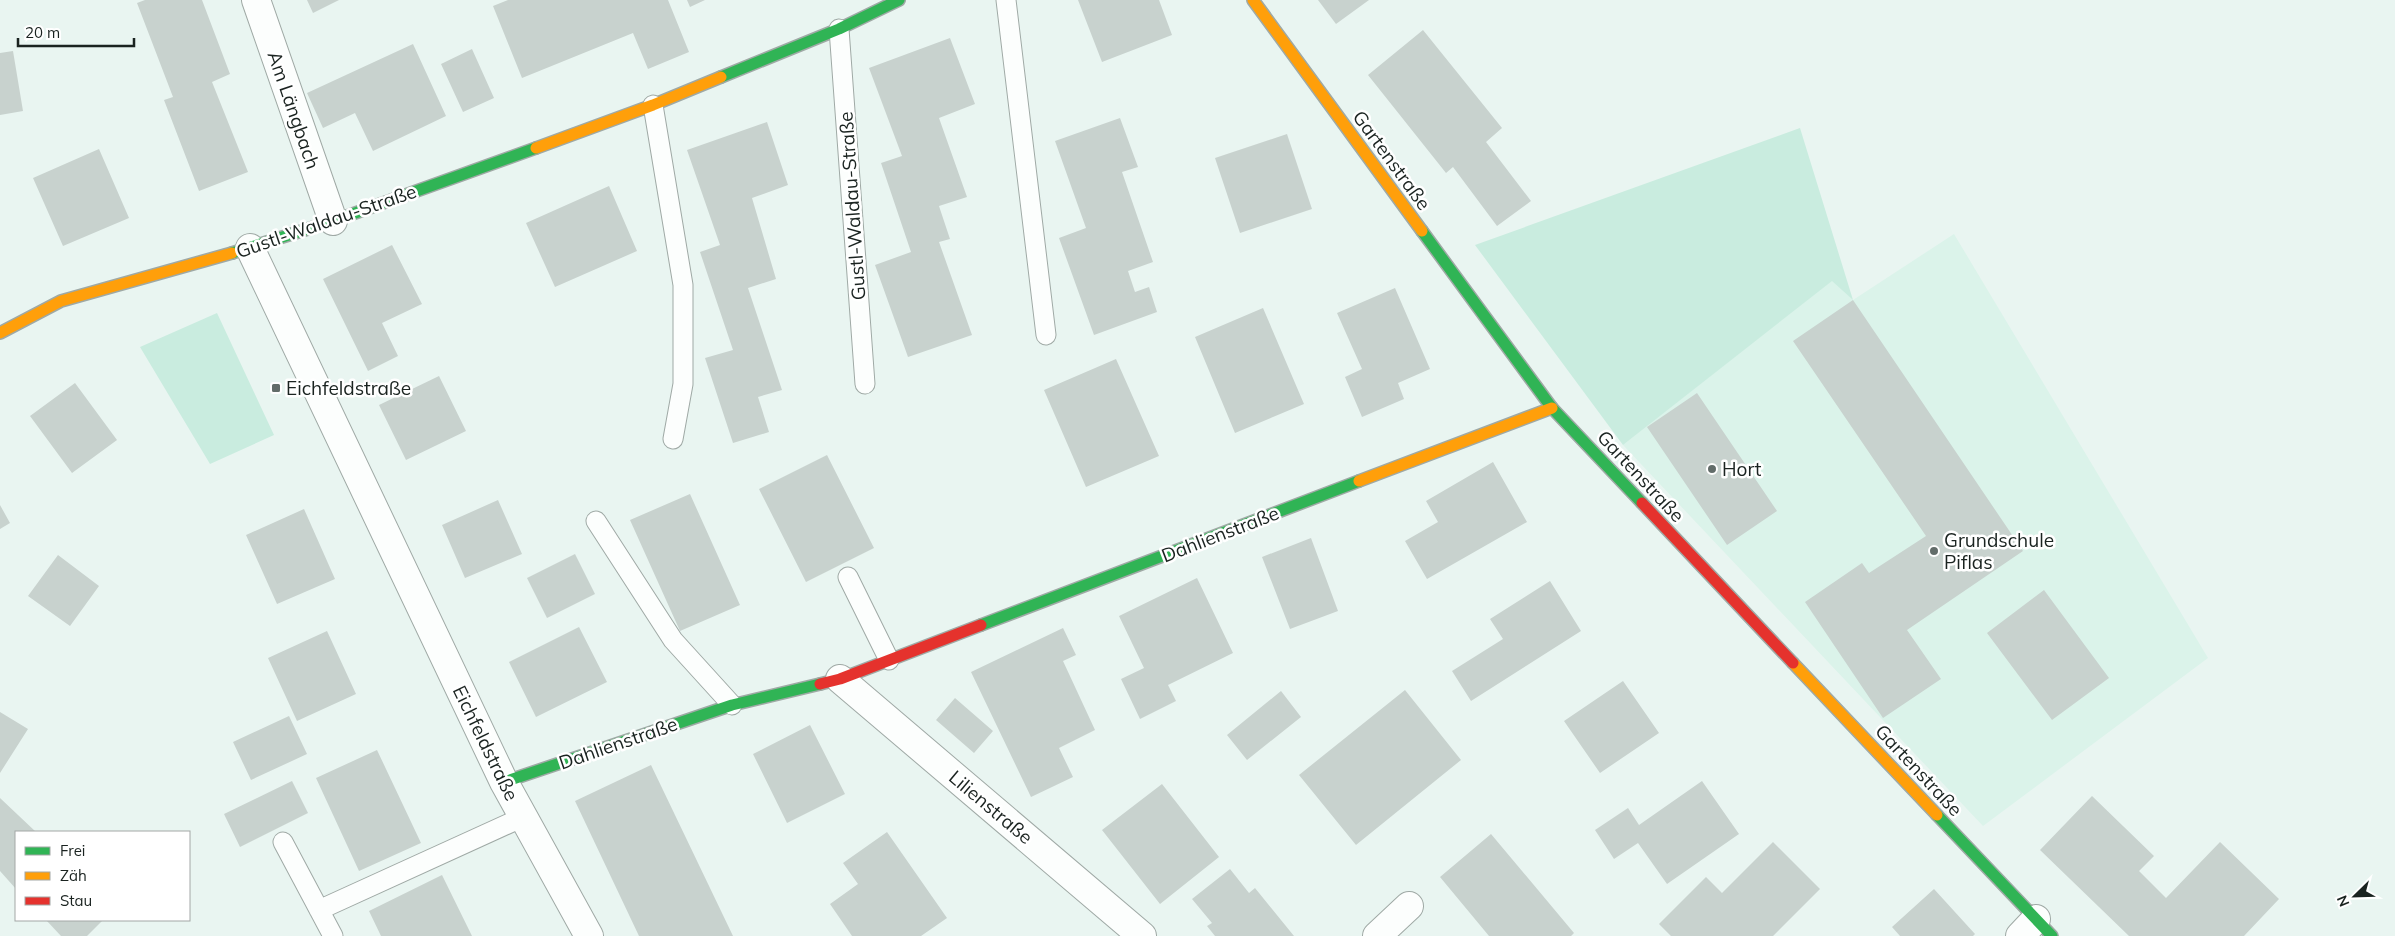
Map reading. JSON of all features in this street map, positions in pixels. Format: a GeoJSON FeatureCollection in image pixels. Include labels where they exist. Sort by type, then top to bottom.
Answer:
{"type":"FeatureCollection","features":[{"type":"Feature","properties":{"kind":"street","name":"Am Längbach"},"geometry":{"type":"LineString","coordinates":[[256,0],[333,221]]}},
{"type":"Feature","properties":{"kind":"street","name":"Gustl-Waldau-Straße"},"geometry":{"type":"LineString","coordinates":[[0,333],[61,301],[250,248],[333,221],[653,105],[839,28],[899,0]]}},
{"type":"Feature","properties":{"kind":"street","name":"Gartenstraße"},"geometry":{"type":"LineString","coordinates":[[1252,0],[1552,408],[2036,930]]}},
{"type":"Feature","properties":{"kind":"street","name":"Eichfeldstraße"},"geometry":{"type":"LineString","coordinates":[[250,248],[504,782],[589,936]]}},
{"type":"Feature","properties":{"kind":"street","name":"Dahlienstraße"},"geometry":{"type":"LineString","coordinates":[[504,782],[732,705],[840,679],[1552,408]]}},
{"type":"Feature","properties":{"kind":"street","name":"Lilienstraße"},"geometry":{"type":"LineString","coordinates":[[840,679],[1142,936]]}},
{"type":"Feature","properties":{"kind":"street"},"geometry":{"type":"LineString","coordinates":[[1377,936],[1409,906]]}},
{"type":"Feature","properties":{"kind":"lane"},"geometry":{"type":"LineString","coordinates":[[1006,0],[1046,335]]}},
{"type":"Feature","properties":{"kind":"lane","name":"Gustl-Waldau-Straße"},"geometry":{"type":"LineString","coordinates":[[839,28],[865,384]]}},
{"type":"Feature","properties":{"kind":"lane"},"geometry":{"type":"LineString","coordinates":[[653,105],[683,285],[683,384],[673,439]]}},
{"type":"Feature","properties":{"kind":"lane"},"geometry":{"type":"LineString","coordinates":[[596,521],[673,640],[732,705]]}},
{"type":"Feature","properties":{"kind":"lane"},"geometry":{"type":"LineString","coordinates":[[848,577],[889,660]]}},
{"type":"Feature","properties":{"kind":"lane"},"geometry":{"type":"LineString","coordinates":[[319,910],[523,817]]}},
{"type":"Feature","properties":{"kind":"lane"},"geometry":{"type":"LineString","coordinates":[[283,842],[333,936]]}},
{"type":"Feature","properties":{"kind":"shaded area"},"geometry":{"type":"Polygon","coordinates":[[[1800,128],[1853,300],[1832,281],[1623,445],[1475,245],[1800,128]]]}},
{"type":"Feature","properties":{"kind":"shaded area","name":"Grundschule Piflas"},"geometry":{"type":"Polygon","coordinates":[[[1954,234],[2208,658],[1983,826],[1623,445],[1832,280],[1853,300],[1954,234]]]}},
{"type":"Feature","properties":{"kind":"shaded area"},"geometry":{"type":"Polygon","coordinates":[[[217,313],[274,435],[210,464],[140,347],[217,313]]]}},
{"type":"Feature","properties":{"kind":"building"},"geometry":{"type":"Polygon","coordinates":[[[145,0],[202,0],[230,74],[212,82],[248,172],[199,191],[164,100],[173,97],[137,3],[145,0]]]}},
{"type":"Feature","properties":{"kind":"building"},"geometry":{"type":"Polygon","coordinates":[[[307,0],[339,0],[313,13],[307,0]]]}},
{"type":"Feature","properties":{"kind":"building"},"geometry":{"type":"Polygon","coordinates":[[[508,0],[668,0],[689,52],[648,69],[633,33],[522,78],[493,6],[508,0]]]}},
{"type":"Feature","properties":{"kind":"building"},"geometry":{"type":"Polygon","coordinates":[[[687,0],[705,0],[690,7],[687,0]]]}},
{"type":"Feature","properties":{"kind":"building"},"geometry":{"type":"Polygon","coordinates":[[[1078,0],[1159,0],[1172,35],[1102,62],[1078,0]]]}},
{"type":"Feature","properties":{"kind":"building"},"geometry":{"type":"Polygon","coordinates":[[[1318,0],[1369,0],[1336,24],[1318,0]]]}},
{"type":"Feature","properties":{"kind":"building"},"geometry":{"type":"Polygon","coordinates":[[[1423,30],[1502,128],[1486,142],[1531,201],[1497,226],[1453,167],[1446,173],[1368,75],[1423,30]]]}},
{"type":"Feature","properties":{"kind":"building"},"geometry":{"type":"Polygon","coordinates":[[[950,38],[975,104],[939,118],[967,197],[939,206],[950,239],[939,242],[972,335],[908,357],[875,265],[911,252],[881,163],[902,156],[869,68],[950,38]]]}},
{"type":"Feature","properties":{"kind":"building"},"geometry":{"type":"Polygon","coordinates":[[[413,44],[446,116],[373,151],[355,113],[323,128],[307,93],[413,44]]]}},
{"type":"Feature","properties":{"kind":"building"},"geometry":{"type":"Polygon","coordinates":[[[472,49],[494,98],[463,112],[441,64],[472,49]]]}},
{"type":"Feature","properties":{"kind":"building"},"geometry":{"type":"Polygon","coordinates":[[[13,51],[23,111],[0,115],[0,53],[13,51]]]}},
{"type":"Feature","properties":{"kind":"building"},"geometry":{"type":"Polygon","coordinates":[[[1120,118],[1138,167],[1122,172],[1153,262],[1128,271],[1135,292],[1149,287],[1157,312],[1094,335],[1059,238],[1086,228],[1055,141],[1120,118]]]}},
{"type":"Feature","properties":{"kind":"building"},"geometry":{"type":"Polygon","coordinates":[[[767,122],[788,185],[752,198],[776,279],[748,288],[782,390],[758,397],[769,432],[733,443],[705,358],[733,350],[700,252],[720,245],[687,150],[767,122]]]}},
{"type":"Feature","properties":{"kind":"building"},"geometry":{"type":"Polygon","coordinates":[[[1287,134],[1312,209],[1240,233],[1215,158],[1287,134]]]}},
{"type":"Feature","properties":{"kind":"building"},"geometry":{"type":"Polygon","coordinates":[[[99,149],[129,218],[63,246],[33,178],[99,149]]]}},
{"type":"Feature","properties":{"kind":"building"},"geometry":{"type":"Polygon","coordinates":[[[609,186],[637,251],[555,287],[526,223],[609,186]]]}},
{"type":"Feature","properties":{"kind":"building"},"geometry":{"type":"Polygon","coordinates":[[[392,245],[422,304],[382,323],[398,356],[368,371],[323,279],[392,245]]]}},
{"type":"Feature","properties":{"kind":"building"},"geometry":{"type":"Polygon","coordinates":[[[1395,288],[1430,369],[1398,383],[1404,399],[1362,417],[1345,377],[1362,369],[1337,313],[1395,288]]]}},
{"type":"Feature","properties":{"kind":"building"},"geometry":{"type":"Polygon","coordinates":[[[1853,300],[2023,551],[1907,630],[1941,679],[1883,718],[1805,602],[1862,563],[1869,573],[1926,536],[1793,341],[1853,300]]]}},
{"type":"Feature","properties":{"kind":"building"},"geometry":{"type":"Polygon","coordinates":[[[1263,308],[1304,404],[1235,433],[1195,337],[1263,308]]]}},
{"type":"Feature","properties":{"kind":"building"},"geometry":{"type":"Polygon","coordinates":[[[1116,359],[1159,456],[1086,487],[1044,390],[1116,359]]]}},
{"type":"Feature","properties":{"kind":"building"},"geometry":{"type":"Polygon","coordinates":[[[439,376],[466,431],[406,460],[379,405],[439,376]]]}},
{"type":"Feature","properties":{"kind":"building"},"geometry":{"type":"Polygon","coordinates":[[[75,383],[117,440],[72,473],[30,416],[75,383]]]}},
{"type":"Feature","properties":{"kind":"building","name":"Hort"},"geometry":{"type":"Polygon","coordinates":[[[1697,393],[1777,511],[1727,545],[1647,427],[1697,393]]]}},
{"type":"Feature","properties":{"kind":"building"},"geometry":{"type":"Polygon","coordinates":[[[827,455],[874,548],[806,582],[759,489],[827,455]]]}},
{"type":"Feature","properties":{"kind":"building"},"geometry":{"type":"Polygon","coordinates":[[[1493,462],[1527,522],[1427,579],[1405,541],[1438,522],[1426,501],[1493,462]]]}},
{"type":"Feature","properties":{"kind":"building"},"geometry":{"type":"Polygon","coordinates":[[[690,494],[740,605],[680,631],[630,520],[690,494]]]}},
{"type":"Feature","properties":{"kind":"building"},"geometry":{"type":"Polygon","coordinates":[[[498,500],[522,554],[465,578],[442,525],[498,500]]]}},
{"type":"Feature","properties":{"kind":"building"},"geometry":{"type":"Polygon","coordinates":[[[0,505],[10,523],[0,529],[0,505]]]}},
{"type":"Feature","properties":{"kind":"building"},"geometry":{"type":"Polygon","coordinates":[[[304,509],[335,579],[277,604],[246,535],[304,509]]]}},
{"type":"Feature","properties":{"kind":"building"},"geometry":{"type":"Polygon","coordinates":[[[1311,538],[1338,611],[1290,629],[1262,557],[1311,538]]]}},
{"type":"Feature","properties":{"kind":"building"},"geometry":{"type":"Polygon","coordinates":[[[575,554],[595,594],[547,618],[527,578],[575,554]]]}},
{"type":"Feature","properties":{"kind":"building"},"geometry":{"type":"Polygon","coordinates":[[[58,555],[99,586],[70,626],[28,596],[58,555]]]}},
{"type":"Feature","properties":{"kind":"building"},"geometry":{"type":"Polygon","coordinates":[[[1197,578],[1233,653],[1168,685],[1176,701],[1140,719],[1121,679],[1144,668],[1119,616],[1197,578]]]}},
{"type":"Feature","properties":{"kind":"building"},"geometry":{"type":"Polygon","coordinates":[[[1550,581],[1581,631],[1471,701],[1452,671],[1503,639],[1490,619],[1550,581]]]}},
{"type":"Feature","properties":{"kind":"building"},"geometry":{"type":"Polygon","coordinates":[[[2044,590],[2109,678],[2052,720],[1987,633],[2044,590]]]}},
{"type":"Feature","properties":{"kind":"building"},"geometry":{"type":"Polygon","coordinates":[[[579,627],[607,682],[536,717],[509,662],[579,627]]]}},
{"type":"Feature","properties":{"kind":"building"},"geometry":{"type":"Polygon","coordinates":[[[1063,628],[1076,655],[1063,661],[1095,730],[1059,748],[1073,777],[1031,797],[971,672],[1063,628]]]}},
{"type":"Feature","properties":{"kind":"building"},"geometry":{"type":"Polygon","coordinates":[[[327,631],[356,694],[297,721],[268,658],[327,631]]]}},
{"type":"Feature","properties":{"kind":"building"},"geometry":{"type":"Polygon","coordinates":[[[1623,681],[1659,733],[1600,773],[1564,721],[1623,681]]]}},
{"type":"Feature","properties":{"kind":"building"},"geometry":{"type":"Polygon","coordinates":[[[1405,690],[1461,760],[1356,845],[1299,775],[1405,690]]]}},
{"type":"Feature","properties":{"kind":"building"},"geometry":{"type":"Polygon","coordinates":[[[1281,691],[1301,717],[1247,760],[1227,735],[1281,691]]]}},
{"type":"Feature","properties":{"kind":"building"},"geometry":{"type":"Polygon","coordinates":[[[955,698],[993,731],[974,753],[936,720],[955,698]]]}},
{"type":"Feature","properties":{"kind":"building"},"geometry":{"type":"Polygon","coordinates":[[[0,712],[28,729],[0,773],[0,712]]]}},
{"type":"Feature","properties":{"kind":"building"},"geometry":{"type":"Polygon","coordinates":[[[289,716],[307,754],[251,780],[233,742],[289,716]]]}},
{"type":"Feature","properties":{"kind":"building"},"geometry":{"type":"Polygon","coordinates":[[[810,725],[845,794],[787,823],[753,754],[810,725]]]}},
{"type":"Feature","properties":{"kind":"building"},"geometry":{"type":"Polygon","coordinates":[[[377,750],[421,843],[359,871],[316,778],[377,750]]]}},
{"type":"Feature","properties":{"kind":"building"},"geometry":{"type":"Polygon","coordinates":[[[651,765],[733,936],[639,936],[575,801],[651,765]]]}},
{"type":"Feature","properties":{"kind":"building"},"geometry":{"type":"Polygon","coordinates":[[[292,781],[308,813],[240,847],[224,814],[292,781]]]}},
{"type":"Feature","properties":{"kind":"building"},"geometry":{"type":"Polygon","coordinates":[[[1702,781],[1739,834],[1667,884],[1638,843],[1614,859],[1595,830],[1628,808],[1639,825],[1702,781]]]}},
{"type":"Feature","properties":{"kind":"building"},"geometry":{"type":"Polygon","coordinates":[[[1162,784],[1219,857],[1160,904],[1102,830],[1162,784]]]}},
{"type":"Feature","properties":{"kind":"building"},"geometry":{"type":"Polygon","coordinates":[[[2092,796],[2154,856],[2139,871],[2166,898],[2220,842],[2279,899],[2244,936],[2129,936],[2040,850],[2092,796]]]}},
{"type":"Feature","properties":{"kind":"building"},"geometry":{"type":"Polygon","coordinates":[[[0,798],[35,831],[15,831],[15,888],[0,871],[0,798]]]}},
{"type":"Feature","properties":{"kind":"building"},"geometry":{"type":"Polygon","coordinates":[[[887,832],[947,918],[921,936],[852,936],[830,904],[858,884],[843,863],[887,832]]]}},
{"type":"Feature","properties":{"kind":"building"},"geometry":{"type":"Polygon","coordinates":[[[1491,834],[1574,933],[1571,936],[1489,936],[1440,877],[1491,834]]]}},
{"type":"Feature","properties":{"kind":"building"},"geometry":{"type":"Polygon","coordinates":[[[1773,842],[1820,889],[1773,936],[1671,936],[1659,924],[1706,877],[1722,893],[1773,842]]]}},
{"type":"Feature","properties":{"kind":"building"},"geometry":{"type":"Polygon","coordinates":[[[1230,869],[1249,893],[1255,888],[1294,936],[1215,936],[1207,926],[1212,923],[1192,899],[1230,869]]]}},
{"type":"Feature","properties":{"kind":"building"},"geometry":{"type":"Polygon","coordinates":[[[442,875],[472,936],[381,936],[369,911],[442,875]]]}},
{"type":"Feature","properties":{"kind":"building"},"geometry":{"type":"Polygon","coordinates":[[[1934,889],[1975,934],[1973,936],[1900,936],[1892,927],[1934,889]]]}},
{"type":"Feature","properties":{"kind":"building"},"geometry":{"type":"Polygon","coordinates":[[[47,921],[102,921],[87,936],[61,936],[47,921]]]}},
{"type":"Feature","properties":{"kind":"traffic: fast"},"geometry":{"type":"LineString","coordinates":[[721,77],[839,29],[899,0]]}},
{"type":"Feature","properties":{"kind":"traffic: fast"},"geometry":{"type":"LineString","coordinates":[[232,253],[333,221],[536,148]]}},
{"type":"Feature","properties":{"kind":"traffic: fast"},"geometry":{"type":"LineString","coordinates":[[1422,231],[1552,408],[1642,503]]}},
{"type":"Feature","properties":{"kind":"traffic: fast"},"geometry":{"type":"LineString","coordinates":[[981,625],[1359,481]]}},
{"type":"Feature","properties":{"kind":"traffic: fast"},"geometry":{"type":"LineString","coordinates":[[504,782],[732,705],[820,684]]}},
{"type":"Feature","properties":{"kind":"traffic: fast"},"geometry":{"type":"LineString","coordinates":[[1937,815],[2052,936]]}},
{"type":"Feature","properties":{"kind":"traffic: slow"},"geometry":{"type":"LineString","coordinates":[[1253,0],[1422,231]]}},
{"type":"Feature","properties":{"kind":"traffic: slow"},"geometry":{"type":"LineString","coordinates":[[536,148],[653,105],[721,77]]}},
{"type":"Feature","properties":{"kind":"traffic: slow"},"geometry":{"type":"LineString","coordinates":[[0,333],[61,301],[232,253]]}},
{"type":"Feature","properties":{"kind":"traffic: slow"},"geometry":{"type":"LineString","coordinates":[[1359,481],[1552,408]]}},
{"type":"Feature","properties":{"kind":"traffic: slow"},"geometry":{"type":"LineString","coordinates":[[1793,663],[1937,815]]}},
{"type":"Feature","properties":{"kind":"traffic: jam"},"geometry":{"type":"LineString","coordinates":[[1642,503],[1793,663]]}},
{"type":"Feature","properties":{"kind":"traffic: jam"},"geometry":{"type":"LineString","coordinates":[[820,684],[840,679],[981,625]]}},
{"type":"Feature","properties":{"kind":"place","name":"Eichfeldstraße"},"geometry":{"type":"Point","coordinates":[276,388]}},
{"type":"Feature","properties":{"kind":"place","name":"Hort"},"geometry":{"type":"Point","coordinates":[1712,469]}},
{"type":"Feature","properties":{"kind":"place","name":"Grundschule Piflas"},"geometry":{"type":"Point","coordinates":[1934,551]}}]}
